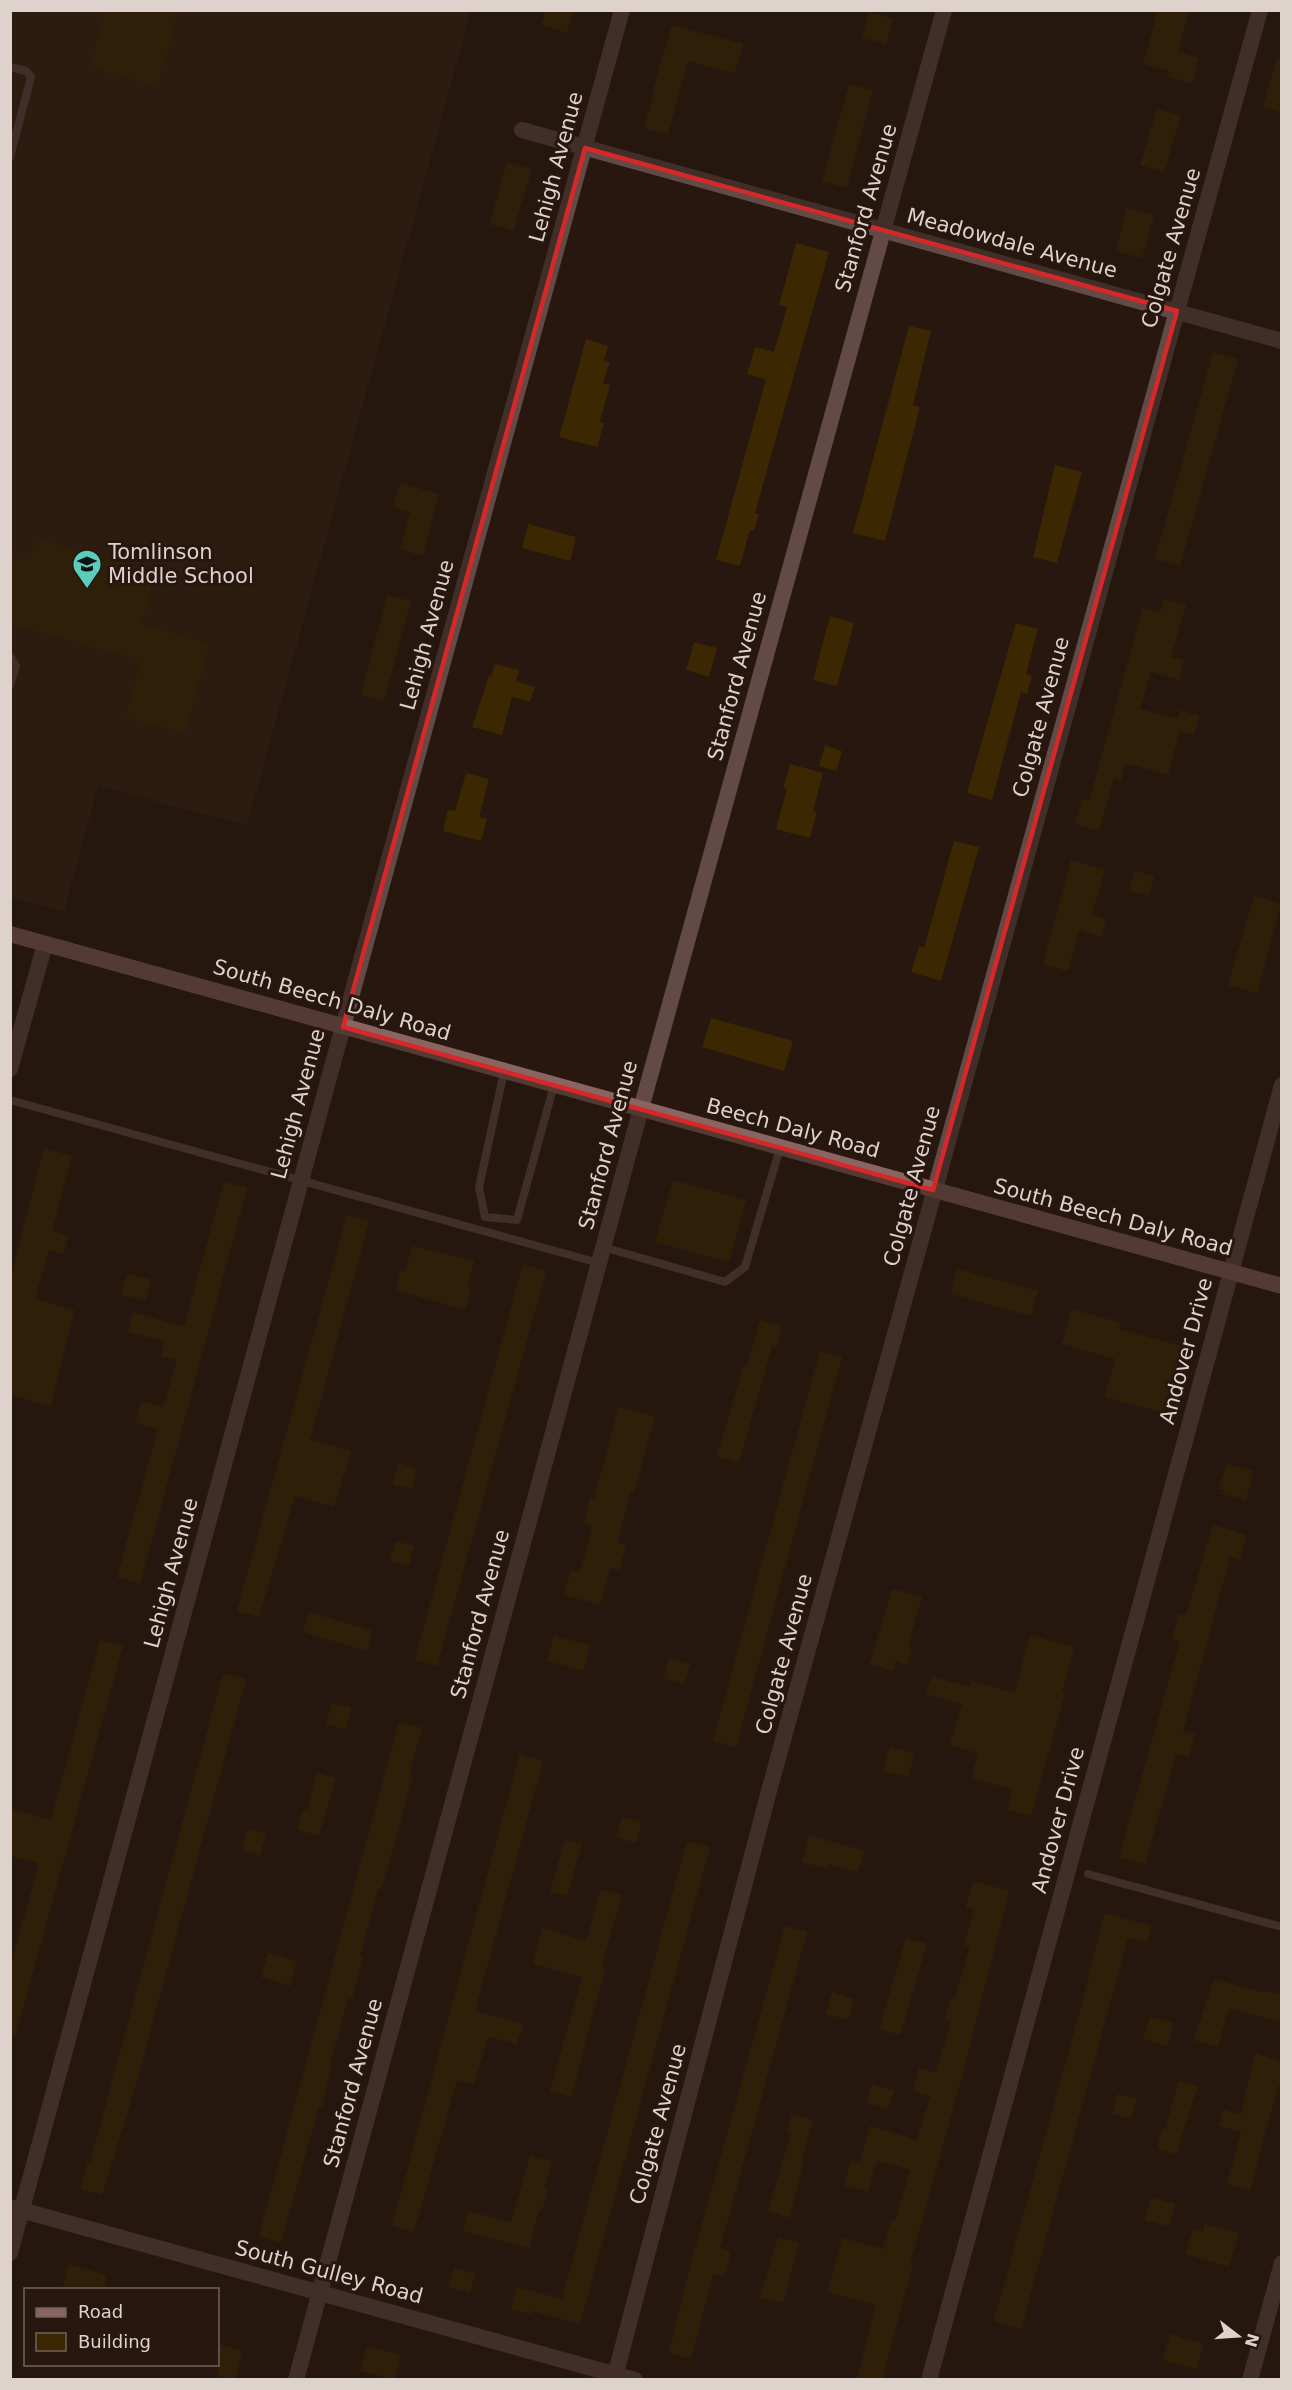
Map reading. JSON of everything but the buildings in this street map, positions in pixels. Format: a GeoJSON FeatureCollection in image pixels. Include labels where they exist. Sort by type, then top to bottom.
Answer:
{"type":"FeatureCollection","features":[{"type":"Feature","properties":{"kind":"main road","name":"South Beech Daly Road"},"geometry":{"type":"LineString","coordinates":[[10,934],[641,1109]]}},
{"type":"Feature","properties":{"kind":"main road","name":"Beech Daly Road"},"geometry":{"type":"LineString","coordinates":[[641,1109],[933,1190]]}},
{"type":"Feature","properties":{"kind":"main road","name":"South Beech Daly Road"},"geometry":{"type":"LineString","coordinates":[[933,1190],[1281,1286]]}},
{"type":"Feature","properties":{"kind":"street","name":"Lehigh Avenue"},"geometry":{"type":"LineString","coordinates":[[10,2253],[16,2209],[622,10]]}},
{"type":"Feature","properties":{"kind":"street","name":"Stanford Avenue"},"geometry":{"type":"LineString","coordinates":[[296,2379],[601,1255],[944,10]]}},
{"type":"Feature","properties":{"kind":"street","name":"Colgate Avenue"},"geometry":{"type":"LineString","coordinates":[[615,2377],[766,1803],[933,1190],[1260,10]]}},
{"type":"Feature","properties":{"kind":"street","name":"Meadowdale Avenue"},"geometry":{"type":"LineString","coordinates":[[522,130],[1281,340]]}},
{"type":"Feature","properties":{"kind":"street"},"geometry":{"type":"LineString","coordinates":[[10,1069],[45,944]]}},
{"type":"Feature","properties":{"kind":"street","name":"Andover Drive"},"geometry":{"type":"LineString","coordinates":[[929,2379],[1281,1085]]}},
{"type":"Feature","properties":{"kind":"street","name":"South Gulley Road"},"geometry":{"type":"LineString","coordinates":[[16,2209],[615,2377],[635,2379]]}},
{"type":"Feature","properties":{"kind":"street"},"geometry":{"type":"LineString","coordinates":[[1250,2379],[1281,2263]]}},
{"type":"Feature","properties":{"kind":"lane"},"geometry":{"type":"LineString","coordinates":[[10,67],[26,71],[31,77],[10,157]]}},
{"type":"Feature","properties":{"kind":"lane"},"geometry":{"type":"LineString","coordinates":[[10,656],[16,666],[10,686]]}},
{"type":"Feature","properties":{"kind":"lane"},"geometry":{"type":"LineString","coordinates":[[504,1071],[479,1187],[485,1217],[517,1220],[554,1085]]}},
{"type":"Feature","properties":{"kind":"lane"},"geometry":{"type":"LineString","coordinates":[[10,1100],[301,1181],[601,1255],[725,1282],[745,1267],[780,1148]]}},
{"type":"Feature","properties":{"kind":"lane"},"geometry":{"type":"LineString","coordinates":[[1088,1874],[1281,1927]]}},
{"type":"Feature","properties":{"kind":"highlighted area"},"geometry":{"type":"Polygon","coordinates":[[[585,148],[1177,311],[933,1190],[343,1027],[585,148]]]}},
{"type":"Feature","properties":{"kind":"shaded area"},"geometry":{"type":"Polygon","coordinates":[[[10,11],[471,11],[247,825],[98,786],[64,911],[11,897],[10,11]]]}},
{"type":"Feature","properties":{"kind":"place","name":"Tomlinson Middle School"},"geometry":{"type":"Point","coordinates":[87,590]}}]}
